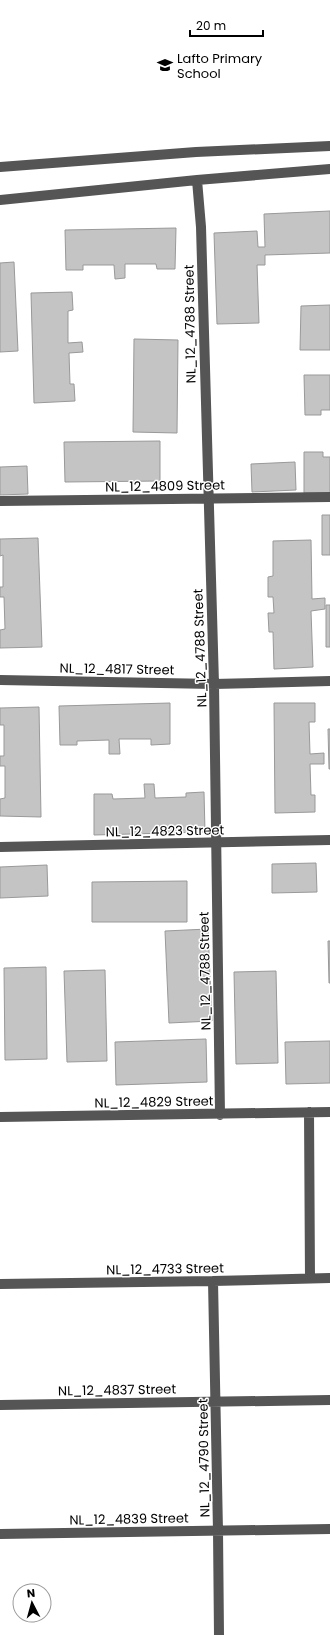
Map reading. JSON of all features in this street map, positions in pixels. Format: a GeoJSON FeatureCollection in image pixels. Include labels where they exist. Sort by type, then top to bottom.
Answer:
{"type":"FeatureCollection","features":[{"type":"Feature","properties":{"kind":"street"},"geometry":{"type":"LineString","coordinates":[[0,167],[196,152],[330,146]]}},
{"type":"Feature","properties":{"kind":"street"},"geometry":{"type":"LineString","coordinates":[[0,200],[197,180],[330,170]]}},
{"type":"Feature","properties":{"kind":"street","name":"NL_12_4788 Street"},"geometry":{"type":"LineString","coordinates":[[197,180],[201,227],[214,684],[220,1115]]}},
{"type":"Feature","properties":{"kind":"street","name":"NL_12_4809 Street"},"geometry":{"type":"LineString","coordinates":[[0,501],[330,497]]}},
{"type":"Feature","properties":{"kind":"street","name":"NL_12_4817 Street"},"geometry":{"type":"LineString","coordinates":[[0,680],[214,684],[330,681]]}},
{"type":"Feature","properties":{"kind":"street","name":"NL_12_4823 Street"},"geometry":{"type":"LineString","coordinates":[[0,847],[330,840]]}},
{"type":"Feature","properties":{"kind":"street"},"geometry":{"type":"LineString","coordinates":[[309,1112],[310,1278]]}},
{"type":"Feature","properties":{"kind":"street","name":"NL_12_4829 Street"},"geometry":{"type":"LineString","coordinates":[[0,1117],[220,1115],[330,1112]]}},
{"type":"Feature","properties":{"kind":"street","name":"NL_12_4733 Street"},"geometry":{"type":"LineString","coordinates":[[0,1284],[330,1278]]}},
{"type":"Feature","properties":{"kind":"street","name":"NL_12_4790 Street"},"geometry":{"type":"LineString","coordinates":[[213,1281],[219,1635]]}},
{"type":"Feature","properties":{"kind":"street","name":"NL_12_4837 Street"},"geometry":{"type":"LineString","coordinates":[[0,1405],[330,1400]]}},
{"type":"Feature","properties":{"kind":"street","name":"NL_12_4839 Street"},"geometry":{"type":"LineString","coordinates":[[0,1534],[330,1529]]}},
{"type":"Feature","properties":{"kind":"building"},"geometry":{"type":"Polygon","coordinates":[[[330,211],[330,253],[265,255],[265,265],[257,265],[259,323],[217,324],[214,233],[257,231],[258,247],[265,247],[264,214],[330,211]]]}},
{"type":"Feature","properties":{"kind":"building"},"geometry":{"type":"Polygon","coordinates":[[[176,228],[175,269],[157,269],[156,264],[125,264],[125,278],[115,279],[114,265],[83,265],[83,270],[66,270],[65,230],[176,228]]]}},
{"type":"Feature","properties":{"kind":"building"},"geometry":{"type":"Polygon","coordinates":[[[14,262],[18,351],[0,352],[0,263],[14,262]]]}},
{"type":"Feature","properties":{"kind":"building"},"geometry":{"type":"Polygon","coordinates":[[[72,292],[73,310],[68,311],[68,343],[82,342],[83,352],[69,353],[70,384],[74,384],[75,401],[34,403],[31,293],[72,292]]]}},
{"type":"Feature","properties":{"kind":"building"},"geometry":{"type":"Polygon","coordinates":[[[330,305],[330,350],[300,350],[301,306],[330,305]]]}},
{"type":"Feature","properties":{"kind":"building"},"geometry":{"type":"Polygon","coordinates":[[[134,339],[178,340],[177,433],[133,432],[134,339]]]}},
{"type":"Feature","properties":{"kind":"building"},"geometry":{"type":"Polygon","coordinates":[[[304,375],[330,375],[330,410],[321,410],[321,415],[305,415],[304,375]]]}},
{"type":"Feature","properties":{"kind":"building"},"geometry":{"type":"Polygon","coordinates":[[[160,441],[160,481],[65,482],[64,442],[160,441]]]}},
{"type":"Feature","properties":{"kind":"building"},"geometry":{"type":"Polygon","coordinates":[[[304,452],[323,452],[323,457],[330,457],[330,493],[304,493],[304,452]]]}},
{"type":"Feature","properties":{"kind":"building"},"geometry":{"type":"Polygon","coordinates":[[[295,462],[296,490],[252,492],[251,464],[295,462]]]}},
{"type":"Feature","properties":{"kind":"building"},"geometry":{"type":"Polygon","coordinates":[[[27,466],[28,494],[0,495],[0,467],[27,466]]]}},
{"type":"Feature","properties":{"kind":"building"},"geometry":{"type":"Polygon","coordinates":[[[322,515],[330,515],[330,555],[322,555],[322,515]]]}},
{"type":"Feature","properties":{"kind":"building"},"geometry":{"type":"Polygon","coordinates":[[[38,538],[42,647],[0,648],[0,630],[5,629],[4,597],[0,597],[0,587],[3,587],[3,555],[0,556],[0,539],[38,538]]]}},
{"type":"Feature","properties":{"kind":"building"},"geometry":{"type":"Polygon","coordinates":[[[311,540],[312,599],[325,598],[325,609],[311,611],[313,667],[274,669],[273,632],[269,632],[268,613],[274,613],[273,597],[268,597],[268,577],[273,576],[273,541],[311,540]]]}},
{"type":"Feature","properties":{"kind":"building"},"geometry":{"type":"Polygon","coordinates":[[[326,605],[330,605],[330,647],[326,647],[326,605]]]}},
{"type":"Feature","properties":{"kind":"building"},"geometry":{"type":"Polygon","coordinates":[[[170,703],[170,744],[151,745],[151,739],[119,739],[120,754],[109,754],[109,740],[77,741],[77,745],[60,745],[59,706],[170,703]]]}},
{"type":"Feature","properties":{"kind":"building"},"geometry":{"type":"Polygon","coordinates":[[[274,703],[315,703],[315,722],[309,722],[310,754],[324,753],[324,764],[310,764],[311,795],[315,795],[315,812],[275,813],[274,703]]]}},
{"type":"Feature","properties":{"kind":"building"},"geometry":{"type":"Polygon","coordinates":[[[39,707],[41,817],[0,816],[0,799],[5,798],[5,766],[0,766],[0,756],[4,756],[4,725],[0,725],[0,708],[39,707]]]}},
{"type":"Feature","properties":{"kind":"building"},"geometry":{"type":"Polygon","coordinates":[[[328,729],[330,729],[330,769],[329,769],[328,729]]]}},
{"type":"Feature","properties":{"kind":"building"},"geometry":{"type":"Polygon","coordinates":[[[144,784],[154,784],[155,798],[186,797],[186,793],[204,792],[205,832],[94,835],[94,794],[112,794],[113,799],[145,798],[144,784]]]}},
{"type":"Feature","properties":{"kind":"building"},"geometry":{"type":"Polygon","coordinates":[[[316,863],[317,892],[272,893],[272,864],[316,863]]]}},
{"type":"Feature","properties":{"kind":"building"},"geometry":{"type":"Polygon","coordinates":[[[47,865],[48,896],[0,898],[0,867],[47,865]]]}},
{"type":"Feature","properties":{"kind":"building"},"geometry":{"type":"Polygon","coordinates":[[[187,881],[187,922],[92,922],[92,882],[187,881]]]}},
{"type":"Feature","properties":{"kind":"building"},"geometry":{"type":"Polygon","coordinates":[[[208,929],[212,1021],[169,1023],[165,931],[208,929]]]}},
{"type":"Feature","properties":{"kind":"building"},"geometry":{"type":"Polygon","coordinates":[[[328,941],[330,941],[330,983],[329,983],[328,941]]]}},
{"type":"Feature","properties":{"kind":"building"},"geometry":{"type":"Polygon","coordinates":[[[46,967],[47,1059],[5,1060],[4,968],[46,967]]]}},
{"type":"Feature","properties":{"kind":"building"},"geometry":{"type":"Polygon","coordinates":[[[105,970],[107,1061],[67,1062],[64,971],[105,970]]]}},
{"type":"Feature","properties":{"kind":"building"},"geometry":{"type":"Polygon","coordinates":[[[276,971],[278,1063],[236,1064],[234,972],[276,971]]]}},
{"type":"Feature","properties":{"kind":"building"},"geometry":{"type":"Polygon","coordinates":[[[206,1039],[207,1082],[116,1085],[115,1042],[206,1039]]]}},
{"type":"Feature","properties":{"kind":"building"},"geometry":{"type":"Polygon","coordinates":[[[330,1041],[330,1083],[286,1084],[285,1042],[330,1041]]]}},
{"type":"Feature","properties":{"kind":"place","name":"Lafto Primary School"},"geometry":{"type":"Point","coordinates":[165,65]}}]}
